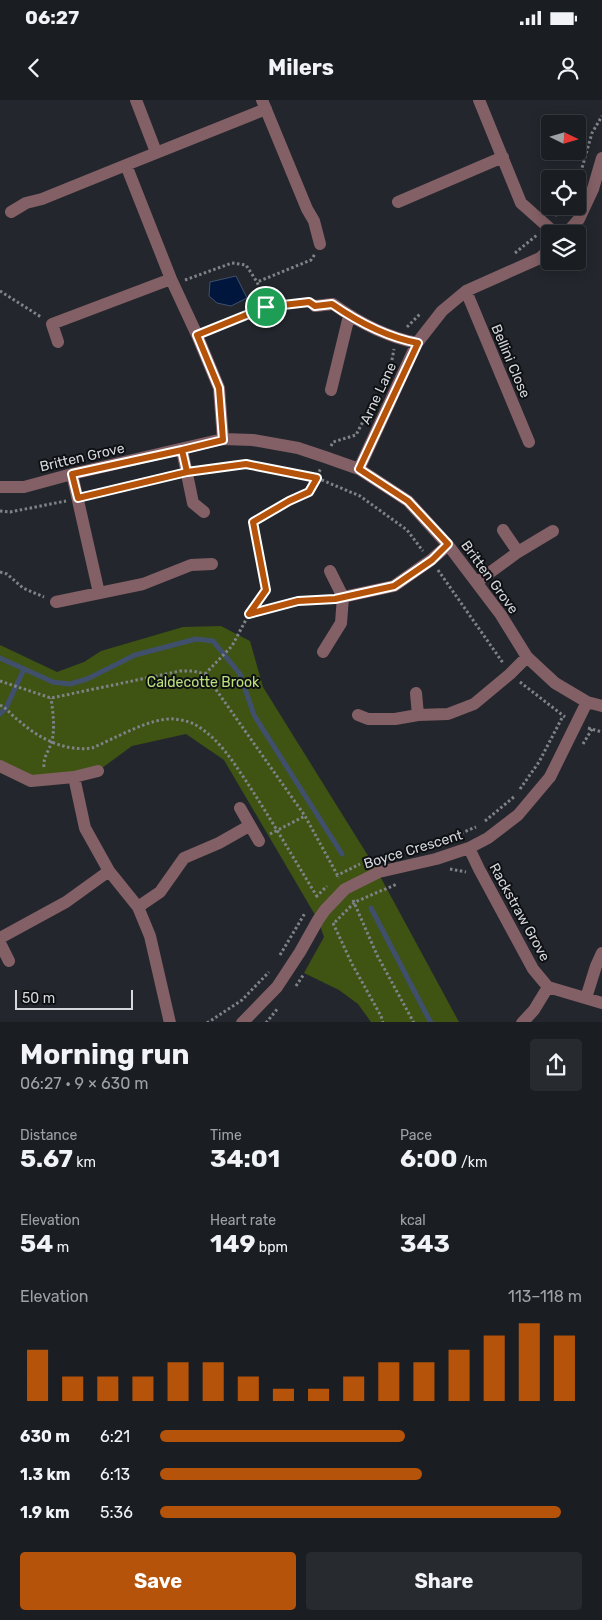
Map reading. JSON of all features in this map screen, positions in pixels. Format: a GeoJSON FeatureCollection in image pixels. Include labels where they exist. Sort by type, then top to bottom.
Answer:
{"type":"FeatureCollection","features":[{"type":"Feature","properties":{"kind":"street"},"geometry":{"type":"LineString","coordinates":[[136,100],[156,152]]}},
{"type":"Feature","properties":{"kind":"street"},"geometry":{"type":"LineString","coordinates":[[479,100],[522,203],[546,225]]}},
{"type":"Feature","properties":{"kind":"street"},"geometry":{"type":"LineString","coordinates":[[11,212],[26,203],[42,199],[126,165],[264,104],[306,209],[314,222],[320,244]]}},
{"type":"Feature","properties":{"kind":"street"},"geometry":{"type":"LineString","coordinates":[[398,202],[503,158]]}},
{"type":"Feature","properties":{"kind":"street"},"geometry":{"type":"LineString","coordinates":[[574,225],[579,219],[593,189],[602,158]]}},
{"type":"Feature","properties":{"kind":"street"},"geometry":{"type":"LineString","coordinates":[[126,165],[171,279],[219,388],[223,440]]}},
{"type":"Feature","properties":{"kind":"street","name":"Arne Lane"},"geometry":{"type":"LineString","coordinates":[[359,469],[418,343],[442,311],[466,291],[541,257]]}},
{"type":"Feature","properties":{"kind":"street"},"geometry":{"type":"LineString","coordinates":[[58,342],[52,324],[171,279]]}},
{"type":"Feature","properties":{"kind":"street","name":"Bellini Close"},"geometry":{"type":"LineString","coordinates":[[466,291],[529,442]]}},
{"type":"Feature","properties":{"kind":"street"},"geometry":{"type":"LineString","coordinates":[[315,306],[332,304],[349,316],[396,339],[418,343]]}},
{"type":"Feature","properties":{"kind":"street"},"geometry":{"type":"LineString","coordinates":[[331,390],[349,316]]}},
{"type":"Feature","properties":{"kind":"street","name":"Britten Grove"},"geometry":{"type":"LineString","coordinates":[[0,488],[24,487],[72,474],[223,440],[253,440],[298,448],[359,469],[408,501],[448,544],[477,582],[527,657],[556,683],[587,702],[602,706]]}},
{"type":"Feature","properties":{"kind":"street"},"geometry":{"type":"LineString","coordinates":[[182,450],[193,503],[204,512]]}},
{"type":"Feature","properties":{"kind":"street"},"geometry":{"type":"LineString","coordinates":[[72,474],[99,593]]}},
{"type":"Feature","properties":{"kind":"street"},"geometry":{"type":"LineString","coordinates":[[181,508],[193,503]]}},
{"type":"Feature","properties":{"kind":"street"},"geometry":{"type":"LineString","coordinates":[[503,530],[518,552]]}},
{"type":"Feature","properties":{"kind":"street"},"geometry":{"type":"LineString","coordinates":[[477,582],[518,552],[553,531]]}},
{"type":"Feature","properties":{"kind":"street"},"geometry":{"type":"LineString","coordinates":[[343,597],[394,586],[432,560],[448,544]]}},
{"type":"Feature","properties":{"kind":"street"},"geometry":{"type":"LineString","coordinates":[[56,602],[143,584],[191,565],[212,564]]}},
{"type":"Feature","properties":{"kind":"street"},"geometry":{"type":"LineString","coordinates":[[323,652],[341,623],[343,597],[330,571]]}},
{"type":"Feature","properties":{"kind":"street"},"geometry":{"type":"LineString","coordinates":[[358,715],[368,720],[448,714],[474,704],[527,657]]}},
{"type":"Feature","properties":{"kind":"street"},"geometry":{"type":"LineString","coordinates":[[416,693],[418,715]]}},
{"type":"Feature","properties":{"kind":"street","name":"Boyce Crescent"},"geometry":{"type":"LineString","coordinates":[[243,1022],[277,987],[325,910],[345,889],[379,872],[436,859],[470,848],[488,838],[518,816],[550,777],[587,702]]}},
{"type":"Feature","properties":{"kind":"street"},"geometry":{"type":"LineString","coordinates":[[0,766],[31,781],[74,777],[98,771]]}},
{"type":"Feature","properties":{"kind":"street"},"geometry":{"type":"LineString","coordinates":[[74,777],[85,828],[109,870],[138,907],[150,936],[170,1022]]}},
{"type":"Feature","properties":{"kind":"street"},"geometry":{"type":"LineString","coordinates":[[240,808],[259,842]]}},
{"type":"Feature","properties":{"kind":"street"},"geometry":{"type":"LineString","coordinates":[[138,907],[160,892],[184,858],[219,843],[249,826]]}},
{"type":"Feature","properties":{"kind":"street","name":"Rackstraw Grove"},"geometry":{"type":"LineString","coordinates":[[470,848],[479,869],[533,969],[548,987]]}},
{"type":"Feature","properties":{"kind":"street"},"geometry":{"type":"LineString","coordinates":[[0,938],[66,902],[109,870]]}},
{"type":"Feature","properties":{"kind":"street"},"geometry":{"type":"LineString","coordinates":[[0,943],[9,961]]}},
{"type":"Feature","properties":{"kind":"street"},"geometry":{"type":"LineString","coordinates":[[586,998],[602,953]]}},
{"type":"Feature","properties":{"kind":"street"},"geometry":{"type":"LineString","coordinates":[[522,1022],[534,1010],[548,987],[602,1003]]}},
{"type":"Feature","properties":{"kind":"path"},"geometry":{"type":"LineString","coordinates":[[581,170],[592,133],[602,116]]}},
{"type":"Feature","properties":{"kind":"path"},"geometry":{"type":"LineString","coordinates":[[257,282],[311,260]]}},
{"type":"Feature","properties":{"kind":"path"},"geometry":{"type":"LineString","coordinates":[[171,279],[187,280],[232,263],[246,265],[257,282],[266,307]]}},
{"type":"Feature","properties":{"kind":"path"},"geometry":{"type":"LineString","coordinates":[[0,291],[52,324]]}},
{"type":"Feature","properties":{"kind":"path"},"geometry":{"type":"LineString","coordinates":[[197,335],[266,307],[309,302],[315,306]]}},
{"type":"Feature","properties":{"kind":"path"},"geometry":{"type":"LineString","coordinates":[[0,511],[10,512],[78,498],[187,472],[246,464],[317,478],[360,496],[407,530],[432,560],[510,674],[562,716],[602,732]]}},
{"type":"Feature","properties":{"kind":"path"},"geometry":{"type":"LineString","coordinates":[[205,674],[228,650],[249,614],[266,590],[253,522],[289,501],[309,492],[317,478]]}},
{"type":"Feature","properties":{"kind":"path"},"geometry":{"type":"LineString","coordinates":[[0,572],[7,574],[23,588],[56,602]]}},
{"type":"Feature","properties":{"kind":"path"},"geometry":{"type":"LineString","coordinates":[[249,614],[298,601],[343,597]]}},
{"type":"Feature","properties":{"kind":"path"},"geometry":{"type":"LineString","coordinates":[[0,682],[51,698],[180,671],[193,671],[205,674],[305,816],[345,889],[355,902],[377,955],[414,1022]]}},
{"type":"Feature","properties":{"kind":"path"},"geometry":{"type":"LineString","coordinates":[[49,778],[44,761],[52,742],[54,720],[51,698]]}},
{"type":"Feature","properties":{"kind":"path"},"geometry":{"type":"LineString","coordinates":[[0,705],[42,737],[69,749],[81,750],[92,748],[158,720],[174,719],[189,722],[200,727],[221,746],[233,761],[278,829],[334,924],[352,964],[383,1022]]}},
{"type":"Feature","properties":{"kind":"path"},"geometry":{"type":"LineString","coordinates":[[582,746],[592,729]]}},
{"type":"Feature","properties":{"kind":"path"},"geometry":{"type":"LineString","coordinates":[[447,868],[468,873],[479,869]]}},
{"type":"Feature","properties":{"kind":"path"},"geometry":{"type":"LineString","coordinates":[[329,930],[355,902],[404,880]]}},
{"type":"Feature","properties":{"kind":"path"},"geometry":{"type":"LineString","coordinates":[[294,988],[304,973]]}},
{"type":"Feature","properties":{"kind":"path"},"geometry":{"type":"LineString","coordinates":[[266,1022],[283,1002]]}},
{"type":"Feature","properties":{"kind":"green space","name":"Caldecotte Brook"},"geometry":{"type":"Polygon","coordinates":[[[221,626],[250,641],[263,687],[375,867],[459,1022],[371,1022],[358,1004],[339,990],[304,973],[324,937],[318,920],[224,760],[186,734],[132,746],[98,771],[31,781],[0,766],[0,645],[57,672],[84,662],[101,651],[183,627],[221,626]]]}},
{"type":"Feature","properties":{"kind":"water"},"geometry":{"type":"Polygon","coordinates":[[[236,276],[247,298],[231,306],[217,303],[209,296],[210,282],[236,276]]]}},
{"type":"Feature","properties":{"kind":"waterway"},"geometry":{"type":"LineString","coordinates":[[0,658],[53,682],[70,684],[87,679],[135,655],[196,639],[213,641],[240,674],[254,715],[342,854]]}},
{"type":"Feature","properties":{"kind":"waterway"},"geometry":{"type":"LineString","coordinates":[[0,714],[6,708],[24,669]]}},
{"type":"Feature","properties":{"kind":"waterway"},"geometry":{"type":"LineString","coordinates":[[371,908],[430,1022]]}},
{"type":"Feature","properties":{"kind":"route"},"geometry":{"type":"LineString","coordinates":[[266,307],[197,335],[219,388],[223,440],[182,450],[187,472],[78,498],[72,474],[182,450],[187,472],[246,464],[317,478],[309,492],[289,501],[253,522],[266,590],[249,614],[298,601],[335,599],[394,586],[432,560],[448,544],[408,501],[359,469],[418,343],[396,339],[349,316],[332,304],[315,306],[309,302],[266,307]]}}]}
